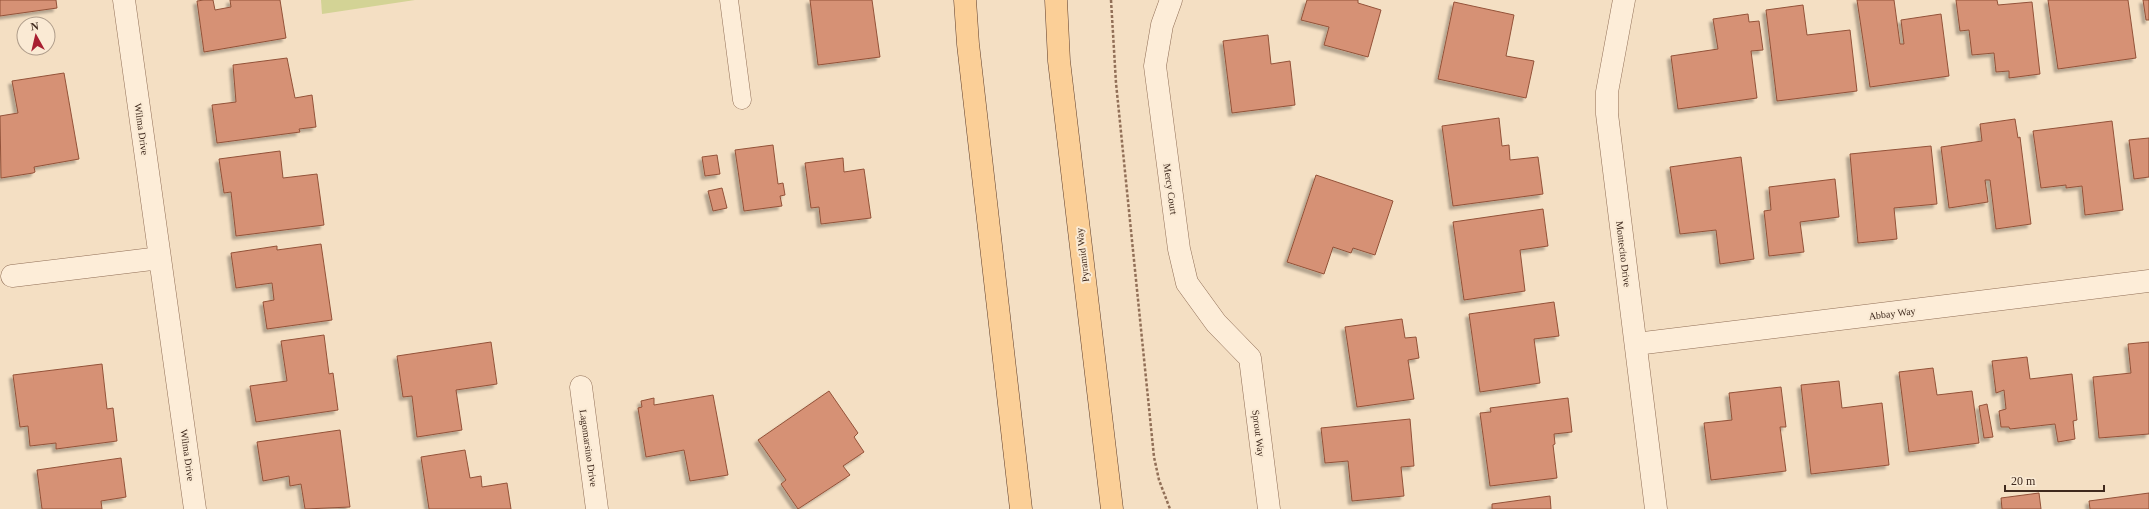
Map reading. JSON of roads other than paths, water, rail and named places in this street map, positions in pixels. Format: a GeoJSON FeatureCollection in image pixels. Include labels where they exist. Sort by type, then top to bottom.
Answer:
{"type":"FeatureCollection","features":[{"type":"Feature","properties":{"kind":"main road"},"geometry":{"type":"LineString","coordinates":[[965,0],[968,44],[1020,509]]}},
{"type":"Feature","properties":{"kind":"main road","name":"Pyramid Way"},"geometry":{"type":"LineString","coordinates":[[1056,0],[1059,61],[1112,509]]}},
{"type":"Feature","properties":{"kind":"street","name":"Wilma Drive"},"geometry":{"type":"LineString","coordinates":[[124,0],[195,509]]}},
{"type":"Feature","properties":{"kind":"street","name":"Mercy Court"},"geometry":{"type":"LineString","coordinates":[[1171,0],[1162,25],[1155,66],[1179,249],[1187,283],[1216,323],[1250,358]]}},
{"type":"Feature","properties":{"kind":"street","name":"Montecito Drive"},"geometry":{"type":"LineString","coordinates":[[1624,0],[1606,92],[1607,114],[1656,509]]}},
{"type":"Feature","properties":{"kind":"street"},"geometry":{"type":"LineString","coordinates":[[12,276],[160,258]]}},
{"type":"Feature","properties":{"kind":"street","name":"Abbay Way"},"geometry":{"type":"LineString","coordinates":[[1636,344],[2149,281]]}},
{"type":"Feature","properties":{"kind":"street","name":"Sprout Way"},"geometry":{"type":"LineString","coordinates":[[1250,358],[1269,509]]}},
{"type":"Feature","properties":{"kind":"street","name":"Lagomarsino Drive"},"geometry":{"type":"LineString","coordinates":[[581,387],[597,509]]}},
{"type":"Feature","properties":{"kind":"lane"},"geometry":{"type":"LineString","coordinates":[[729,0],[742,100]]}}]}
